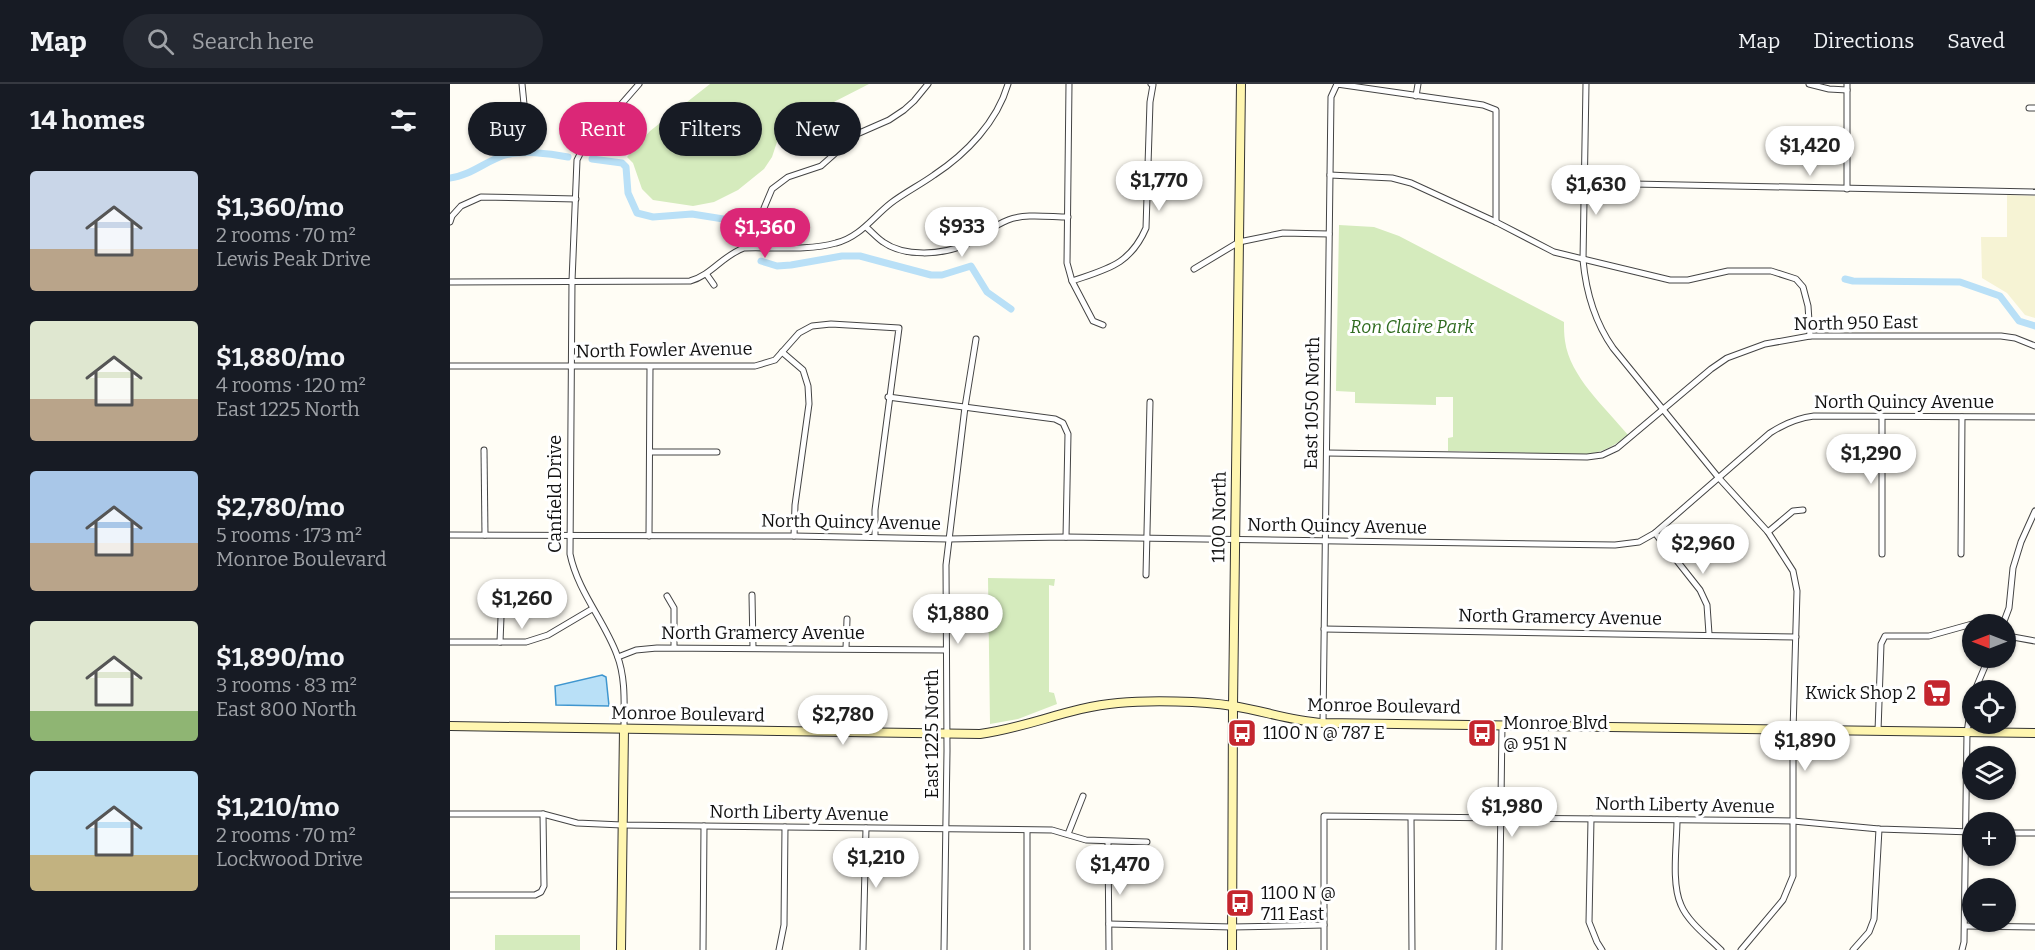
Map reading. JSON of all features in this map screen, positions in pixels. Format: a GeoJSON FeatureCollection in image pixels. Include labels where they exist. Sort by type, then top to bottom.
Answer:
{"type":"FeatureCollection","features":[{"type":"Feature","properties":{"kind":"street"},"geometry":{"type":"LineString","coordinates":[[522,84],[524,102]]}},
{"type":"Feature","properties":{"kind":"street","name":"Canfield Drive"},"geometry":{"type":"LineString","coordinates":[[621,950],[624,689],[618,657],[574,572],[570,554],[572,281],[577,160],[583,148],[639,84]]}},
{"type":"Feature","properties":{"kind":"street"},"geometry":{"type":"LineString","coordinates":[[765,247],[764,208],[772,189],[788,177],[821,166],[857,134],[889,120],[904,110],[928,84]]}},
{"type":"Feature","properties":{"kind":"street"},"geometry":{"type":"LineString","coordinates":[[450,282],[690,281],[707,275],[733,251],[744,248],[820,246],[838,242],[866,227],[890,203],[935,174],[970,145],[990,120],[1008,84]]}},
{"type":"Feature","properties":{"kind":"street"},"geometry":{"type":"LineString","coordinates":[[1069,84],[1068,263],[1072,281],[1094,321],[1103,325]]}},
{"type":"Feature","properties":{"kind":"street"},"geometry":{"type":"LineString","coordinates":[[1072,281],[1121,262],[1140,241],[1146,228],[1152,84]]}},
{"type":"Feature","properties":{"kind":"street","name":"1100 North"},"geometry":{"type":"LineString","coordinates":[[1232,950],[1241,84]]}},
{"type":"Feature","properties":{"kind":"street"},"geometry":{"type":"LineString","coordinates":[[1337,84],[1483,105],[1496,110],[1496,222]]}},
{"type":"Feature","properties":{"kind":"street","name":"East 1050 North"},"geometry":{"type":"LineString","coordinates":[[1323,723],[1331,97],[1337,84]]}},
{"type":"Feature","properties":{"kind":"street"},"geometry":{"type":"LineString","coordinates":[[1416,96],[1418,84]]}},
{"type":"Feature","properties":{"kind":"street"},"geometry":{"type":"LineString","coordinates":[[1586,84],[1583,260],[1585,282],[1592,309],[1602,333],[1613,348],[1662,410],[1768,532],[1793,571],[1797,591],[1793,730],[1794,876],[1783,900],[1741,950]]}},
{"type":"Feature","properties":{"kind":"street"},"geometry":{"type":"LineString","coordinates":[[1809,84],[1829,89],[1847,87],[1847,189]]}},
{"type":"Feature","properties":{"kind":"street"},"geometry":{"type":"LineString","coordinates":[[1330,176],[1392,178],[1411,183],[1496,222],[1554,252],[1670,280],[1688,280],[1728,271],[1771,271],[1800,282],[1808,306],[1810,336]]}},
{"type":"Feature","properties":{"kind":"street"},"geometry":{"type":"LineString","coordinates":[[1584,183],[2035,192]]}},
{"type":"Feature","properties":{"kind":"street"},"geometry":{"type":"LineString","coordinates":[[450,222],[461,206],[481,197],[576,199]]}},
{"type":"Feature","properties":{"kind":"street"},"geometry":{"type":"LineString","coordinates":[[866,227],[884,243],[918,253],[931,253],[949,251],[965,245],[1009,220],[1019,217],[1068,217]]}},
{"type":"Feature","properties":{"kind":"street"},"geometry":{"type":"LineString","coordinates":[[1194,269],[1239,242],[1283,233],[1329,234]]}},
{"type":"Feature","properties":{"kind":"street"},"geometry":{"type":"LineString","coordinates":[[707,275],[714,285]]}},
{"type":"Feature","properties":{"kind":"street","name":"North Fowler Avenue"},"geometry":{"type":"LineString","coordinates":[[450,366],[650,368],[755,366],[775,360],[799,333],[812,326],[831,324],[899,328],[888,397]]}},
{"type":"Feature","properties":{"kind":"street","name":"North 950 East"},"geometry":{"type":"LineString","coordinates":[[1327,453],[1587,457],[1602,455],[1617,448],[1695,380],[1727,358],[1765,344],[1810,336],[2001,336],[2015,338],[2035,346]]}},
{"type":"Feature","properties":{"kind":"street","name":"East 1225 North"},"geometry":{"type":"LineString","coordinates":[[944,950],[947,830],[946,565],[965,407],[976,339]]}},
{"type":"Feature","properties":{"kind":"street"},"geometry":{"type":"LineString","coordinates":[[782,352],[802,370],[808,386],[808,404],[795,505],[794,536]]}},
{"type":"Feature","properties":{"kind":"street"},"geometry":{"type":"LineString","coordinates":[[649,536],[650,368]]}},
{"type":"Feature","properties":{"kind":"street"},"geometry":{"type":"LineString","coordinates":[[875,537],[875,510],[888,397],[1055,419],[1063,423],[1068,434],[1066,537]]}},
{"type":"Feature","properties":{"kind":"street"},"geometry":{"type":"LineString","coordinates":[[1146,575],[1150,402]]}},
{"type":"Feature","properties":{"kind":"street","name":"North Quincy Avenue"},"geometry":{"type":"LineString","coordinates":[[450,535],[948,539],[1066,537],[1615,545],[1639,542],[1655,533],[1770,433],[1785,423],[1799,418],[1814,416],[2035,417]]}},
{"type":"Feature","properties":{"kind":"street"},"geometry":{"type":"LineString","coordinates":[[1882,416],[1882,554]]}},
{"type":"Feature","properties":{"kind":"street"},"geometry":{"type":"LineString","coordinates":[[1961,554],[1962,417]]}},
{"type":"Feature","properties":{"kind":"street"},"geometry":{"type":"LineString","coordinates":[[484,450],[485,535]]}},
{"type":"Feature","properties":{"kind":"street"},"geometry":{"type":"LineString","coordinates":[[650,452],[717,452]]}},
{"type":"Feature","properties":{"kind":"street"},"geometry":{"type":"LineString","coordinates":[[1768,532],[1794,511],[1803,510]]}},
{"type":"Feature","properties":{"kind":"street"},"geometry":{"type":"LineString","coordinates":[[2006,614],[2012,591],[2013,568],[2021,542],[2035,511]]}},
{"type":"Feature","properties":{"kind":"street"},"geometry":{"type":"LineString","coordinates":[[1655,533],[1700,590],[1707,605],[1709,634]]}},
{"type":"Feature","properties":{"kind":"street"},"geometry":{"type":"LineString","coordinates":[[668,596],[674,608],[674,647]]}},
{"type":"Feature","properties":{"kind":"street"},"geometry":{"type":"LineString","coordinates":[[752,596],[753,648]]}},
{"type":"Feature","properties":{"kind":"street"},"geometry":{"type":"LineString","coordinates":[[450,642],[526,642],[548,635],[592,609]]}},
{"type":"Feature","properties":{"kind":"street"},"geometry":{"type":"LineString","coordinates":[[500,642],[501,617]]}},
{"type":"Feature","properties":{"kind":"street"},"geometry":{"type":"LineString","coordinates":[[846,648],[847,619]]}},
{"type":"Feature","properties":{"kind":"street"},"geometry":{"type":"LineString","coordinates":[[1878,731],[1881,644],[1885,636],[1940,634],[1962,627]]}},
{"type":"Feature","properties":{"kind":"street","name":"North Gramercy Avenue"},"geometry":{"type":"LineString","coordinates":[[1324,629],[1796,637]]}},
{"type":"Feature","properties":{"kind":"street"},"geometry":{"type":"LineString","coordinates":[[2016,638],[2035,641]]}},
{"type":"Feature","properties":{"kind":"street","name":"North Gramercy Avenue"},"geometry":{"type":"LineString","coordinates":[[618,657],[636,650],[674,647],[946,650]]}},
{"type":"Feature","properties":{"kind":"street","name":"Monroe Boulevard"},"geometry":{"type":"LineString","coordinates":[[450,726],[947,735],[1001,731],[1081,708],[1120,703],[1233,706],[1304,722],[1323,723],[1962,733]]}},
{"type":"Feature","properties":{"kind":"street"},"geometry":{"type":"LineString","coordinates":[[1500,950],[1502,725]]}},
{"type":"Feature","properties":{"kind":"street"},"geometry":{"type":"LineString","coordinates":[[1968,734],[1969,812]]}},
{"type":"Feature","properties":{"kind":"street","name":"Monroe Boulevard"},"geometry":{"type":"LineString","coordinates":[[2016,734],[2035,734]]}},
{"type":"Feature","properties":{"kind":"street"},"geometry":{"type":"LineString","coordinates":[[1068,834],[1083,796]]}},
{"type":"Feature","properties":{"kind":"street","name":"North Liberty Avenue"},"geometry":{"type":"LineString","coordinates":[[450,814],[543,814],[577,823],[622,825],[1052,830],[1086,840],[1147,842]]}},
{"type":"Feature","properties":{"kind":"street"},"geometry":{"type":"LineString","coordinates":[[450,895],[536,895],[541,892],[544,886],[543,814]]}},
{"type":"Feature","properties":{"kind":"street","name":"North Liberty Avenue"},"geometry":{"type":"LineString","coordinates":[[1324,926],[1324,816],[1794,821],[1962,832]]}},
{"type":"Feature","properties":{"kind":"street"},"geometry":{"type":"LineString","coordinates":[[1411,818],[1412,950]]}},
{"type":"Feature","properties":{"kind":"street"},"geometry":{"type":"LineString","coordinates":[[1591,819],[1589,921],[1602,950]]}},
{"type":"Feature","properties":{"kind":"street"},"geometry":{"type":"LineString","coordinates":[[1677,820],[1677,887],[1681,904],[1689,917],[1721,950]]}},
{"type":"Feature","properties":{"kind":"street"},"geometry":{"type":"LineString","coordinates":[[703,950],[705,826]]}},
{"type":"Feature","properties":{"kind":"street"},"geometry":{"type":"LineString","coordinates":[[779,950],[784,925],[786,827]]}},
{"type":"Feature","properties":{"kind":"street"},"geometry":{"type":"LineString","coordinates":[[863,950],[866,828]]}},
{"type":"Feature","properties":{"kind":"street"},"geometry":{"type":"LineString","coordinates":[[1853,950],[1869,932],[1874,919],[1879,828]]}},
{"type":"Feature","properties":{"kind":"street"},"geometry":{"type":"LineString","coordinates":[[1027,831],[1027,950]]}},
{"type":"Feature","properties":{"kind":"street"},"geometry":{"type":"LineString","coordinates":[[2016,832],[2035,833]]}},
{"type":"Feature","properties":{"kind":"street"},"geometry":{"type":"LineString","coordinates":[[1108,842],[1109,950]]}},
{"type":"Feature","properties":{"kind":"street"},"geometry":{"type":"LineString","coordinates":[[1109,924],[1232,927],[1324,926],[1324,950]]}},
{"type":"Feature","properties":{"kind":"street"},"geometry":{"type":"LineString","coordinates":[[2016,927],[2035,927]]}},
{"type":"Feature","properties":{"kind":"street"},"geometry":{"type":"LineString","coordinates":[[1962,950],[1965,932]]}},
{"type":"Feature","properties":{"kind":"shaded area"},"geometry":{"type":"Polygon","coordinates":[[[2007,195],[2035,196],[2035,318],[2025,315],[2007,293],[1982,278],[1981,237],[2007,237],[2007,195]]]}},
{"type":"Feature","properties":{"kind":"green space"},"geometry":{"type":"Polygon","coordinates":[[[710,84],[869,84],[834,102],[774,102],[774,151],[764,169],[738,190],[714,202],[693,206],[653,200],[642,189],[633,163],[627,157],[647,156],[647,134],[659,124],[659,156],[762,156],[762,102],[687,102],[710,84]]]}},
{"type":"Feature","properties":{"kind":"green space","name":"Ron Claire Park"},"geometry":{"type":"Polygon","coordinates":[[[1339,225],[1374,227],[1399,236],[1564,322],[1565,341],[1574,367],[1590,391],[1628,435],[1609,448],[1588,454],[1448,451],[1448,438],[1453,437],[1453,397],[1436,397],[1436,405],[1355,403],[1355,392],[1336,391],[1339,225]]]}},
{"type":"Feature","properties":{"kind":"green space"},"geometry":{"type":"Polygon","coordinates":[[[988,578],[1055,579],[1054,586],[1049,585],[1049,692],[1054,693],[1057,704],[1018,719],[990,724],[988,578]]]}},
{"type":"Feature","properties":{"kind":"green space"},"geometry":{"type":"Polygon","coordinates":[[[495,935],[580,935],[580,950],[495,950],[495,935]]]}},
{"type":"Feature","properties":{"kind":"water"},"geometry":{"type":"Polygon","coordinates":[[[602,675],[606,677],[609,706],[556,705],[555,686],[602,675]]]}},
{"type":"Feature","properties":{"kind":"waterway"},"geometry":{"type":"LineString","coordinates":[[450,178],[464,175],[510,154],[535,153],[568,157]]}},
{"type":"Feature","properties":{"kind":"waterway"},"geometry":{"type":"LineString","coordinates":[[592,159],[622,163],[626,167],[628,193],[637,213],[653,217],[692,214],[736,221],[744,236]]}},
{"type":"Feature","properties":{"kind":"waterway"},"geometry":{"type":"LineString","coordinates":[[761,261],[777,266],[842,256],[860,256],[931,275],[942,275],[971,266],[987,292],[1011,309]]}},
{"type":"Feature","properties":{"kind":"waterway"},"geometry":{"type":"LineString","coordinates":[[1845,279],[1960,282],[2000,296],[2019,321],[2035,326]]}},
{"type":"Feature","properties":{"kind":"place","name":"Kwick Shop 2"},"geometry":{"type":"Point","coordinates":[1937,693]}},
{"type":"Feature","properties":{"kind":"place","name":"1100 N @ 787 E"},"geometry":{"type":"Point","coordinates":[1242,733]}},
{"type":"Feature","properties":{"kind":"place","name":"Monroe Blvd @ 951 N"},"geometry":{"type":"Point","coordinates":[1482,733]}},
{"type":"Feature","properties":{"kind":"place","name":"1100 N @ 711 East"},"geometry":{"type":"Point","coordinates":[1240,903]}}]}
